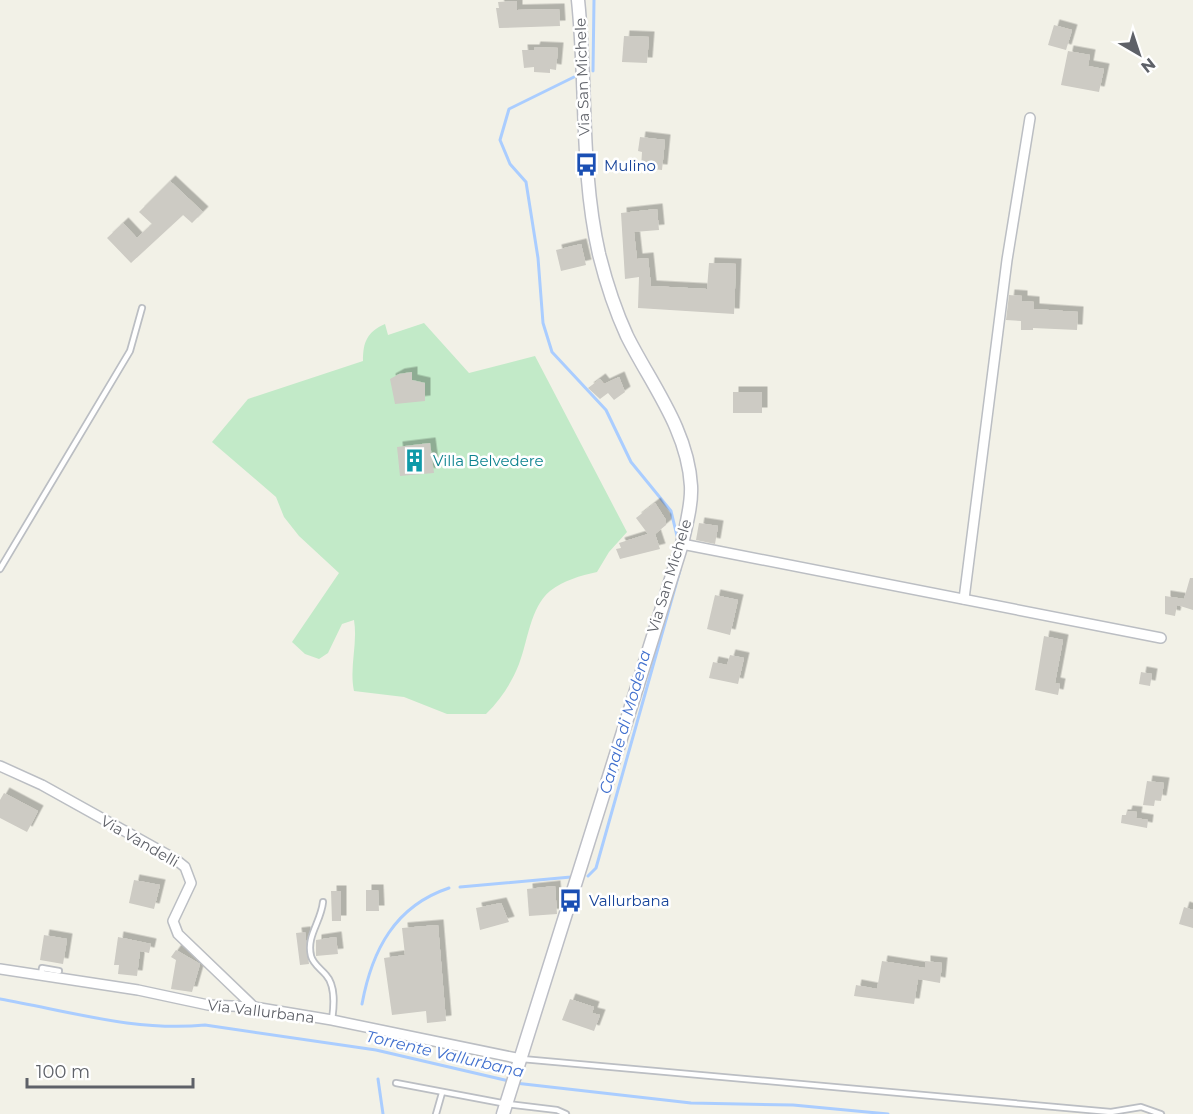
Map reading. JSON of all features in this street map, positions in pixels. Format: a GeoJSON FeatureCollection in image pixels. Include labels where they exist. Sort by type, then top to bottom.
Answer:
{"type":"FeatureCollection","features":[{"type":"Feature","properties":{"kind":"main road","name":"Via San Michele"},"geometry":{"type":"LineString","coordinates":[[507,1104],[682,544],[691,502],[691,484],[681,441],[627,335],[612,298],[591,214],[585,165],[578,0]]}},
{"type":"Feature","properties":{"kind":"street"},"geometry":{"type":"LineString","coordinates":[[964,599],[1007,260],[1030,118]]}},
{"type":"Feature","properties":{"kind":"street"},"geometry":{"type":"LineString","coordinates":[[682,544],[1161,638]]}},
{"type":"Feature","properties":{"kind":"street","name":"Via Vandelli"},"geometry":{"type":"LineString","coordinates":[[0,766],[42,785],[175,859],[185,867],[191,883],[173,921],[178,934],[254,1007]]}},
{"type":"Feature","properties":{"kind":"street","name":"Via Vallurbana"},"geometry":{"type":"LineString","coordinates":[[0,969],[208,1005],[254,1007],[332,1020],[519,1064]]}},
{"type":"Feature","properties":{"kind":"lane"},"geometry":{"type":"LineString","coordinates":[[0,569],[130,351],[142,308]]}},
{"type":"Feature","properties":{"kind":"lane"},"geometry":{"type":"LineString","coordinates":[[323,902],[320,919],[309,940],[312,961],[331,982],[334,1007],[332,1020]]}},
{"type":"Feature","properties":{"kind":"lane"},"geometry":{"type":"LineString","coordinates":[[41,975],[42,968],[58,971]]}},
{"type":"Feature","properties":{"kind":"lane"},"geometry":{"type":"LineString","coordinates":[[519,1064],[647,1072],[1111,1112],[1141,1107],[1161,1114]]}},
{"type":"Feature","properties":{"kind":"lane"},"geometry":{"type":"LineString","coordinates":[[396,1083],[507,1104],[557,1110],[566,1114]]}},
{"type":"Feature","properties":{"kind":"lane"},"geometry":{"type":"LineString","coordinates":[[436,1114],[442,1093]]}},
{"type":"Feature","properties":{"kind":"green space"},"geometry":{"type":"Polygon","coordinates":[[[424,323],[469,373],[535,356],[627,532],[609,552],[597,572],[561,584],[543,598],[530,625],[513,678],[501,697],[486,714],[447,714],[404,697],[354,691],[352,673],[354,620],[342,624],[328,653],[319,659],[305,654],[292,642],[339,573],[299,536],[284,517],[276,497],[212,442],[248,399],[363,361],[367,338],[374,330],[385,324],[388,335],[424,323]]]}},
{"type":"Feature","properties":{"kind":"building"},"geometry":{"type":"Polygon","coordinates":[[[517,1],[517,10],[559,9],[560,26],[499,28],[496,8],[499,8],[498,2],[517,1]]]}},
{"type":"Feature","properties":{"kind":"building"},"geometry":{"type":"Polygon","coordinates":[[[1054,25],[1072,30],[1066,50],[1048,45],[1054,25]]]}},
{"type":"Feature","properties":{"kind":"building"},"geometry":{"type":"Polygon","coordinates":[[[624,36],[649,37],[647,63],[622,62],[624,36]]]}},
{"type":"Feature","properties":{"kind":"building"},"geometry":{"type":"Polygon","coordinates":[[[535,47],[558,48],[556,70],[550,69],[550,73],[534,72],[534,67],[524,68],[522,50],[534,50],[535,47]]]}},
{"type":"Feature","properties":{"kind":"building"},"geometry":{"type":"Polygon","coordinates":[[[1068,51],[1090,55],[1088,66],[1104,69],[1099,92],[1061,85],[1068,51]]]}},
{"type":"Feature","properties":{"kind":"building"},"geometry":{"type":"Polygon","coordinates":[[[640,137],[665,140],[662,170],[641,168],[642,152],[638,151],[640,137]]]}},
{"type":"Feature","properties":{"kind":"building"},"geometry":{"type":"Polygon","coordinates":[[[170,181],[203,212],[192,223],[183,215],[131,263],[107,238],[123,223],[137,238],[152,224],[139,212],[170,181]]]}},
{"type":"Feature","properties":{"kind":"building"},"geometry":{"type":"Polygon","coordinates":[[[657,209],[659,230],[634,232],[637,259],[648,258],[651,286],[707,289],[709,263],[736,264],[734,314],[638,308],[639,277],[625,279],[621,213],[657,209]]]}},
{"type":"Feature","properties":{"kind":"building"},"geometry":{"type":"Polygon","coordinates":[[[581,244],[586,265],[561,271],[556,250],[581,244]]]}},
{"type":"Feature","properties":{"kind":"building"},"geometry":{"type":"Polygon","coordinates":[[[1009,295],[1022,296],[1022,301],[1034,302],[1034,309],[1078,312],[1077,330],[1033,328],[1033,330],[1021,330],[1021,321],[1006,320],[1009,295]]]}},
{"type":"Feature","properties":{"kind":"building"},"geometry":{"type":"Polygon","coordinates":[[[412,372],[412,380],[425,383],[425,401],[395,404],[390,379],[399,374],[412,372]]]}},
{"type":"Feature","properties":{"kind":"building"},"geometry":{"type":"Polygon","coordinates":[[[619,377],[625,392],[614,400],[608,393],[600,399],[588,388],[600,379],[604,384],[619,377]]]}},
{"type":"Feature","properties":{"kind":"building"},"geometry":{"type":"Polygon","coordinates":[[[733,392],[762,392],[762,413],[733,413],[733,392]]]}},
{"type":"Feature","properties":{"kind":"building","name":"Villa Belvedere"},"geometry":{"type":"Polygon","coordinates":[[[430,443],[434,473],[400,476],[397,447],[430,443]]]}},
{"type":"Feature","properties":{"kind":"building"},"geometry":{"type":"Polygon","coordinates":[[[655,503],[666,520],[666,525],[655,534],[660,549],[620,559],[616,549],[621,548],[619,543],[648,534],[636,518],[655,503]]]}},
{"type":"Feature","properties":{"kind":"building"},"geometry":{"type":"Polygon","coordinates":[[[699,523],[718,526],[715,544],[696,540],[699,523]]]}},
{"type":"Feature","properties":{"kind":"building"},"geometry":{"type":"Polygon","coordinates":[[[1190,578],[1193,578],[1193,610],[1177,605],[1175,616],[1165,614],[1165,596],[1184,599],[1190,578]]]}},
{"type":"Feature","properties":{"kind":"building"},"geometry":{"type":"Polygon","coordinates":[[[715,595],[738,600],[730,635],[707,629],[715,595]]]}},
{"type":"Feature","properties":{"kind":"building"},"geometry":{"type":"Polygon","coordinates":[[[1044,636],[1063,640],[1055,683],[1060,684],[1058,695],[1035,690],[1044,636]]]}},
{"type":"Feature","properties":{"kind":"building"},"geometry":{"type":"Polygon","coordinates":[[[730,655],[744,658],[738,684],[709,678],[713,662],[727,665],[730,655]]]}},
{"type":"Feature","properties":{"kind":"building"},"geometry":{"type":"Polygon","coordinates":[[[1141,672],[1152,674],[1150,686],[1139,684],[1141,672]]]}},
{"type":"Feature","properties":{"kind":"building"},"geometry":{"type":"Polygon","coordinates":[[[1147,781],[1164,783],[1161,801],[1155,800],[1154,806],[1143,805],[1147,781]]]}},
{"type":"Feature","properties":{"kind":"building"},"geometry":{"type":"Polygon","coordinates":[[[4,793],[38,811],[27,832],[0,818],[0,800],[4,793]]]}},
{"type":"Feature","properties":{"kind":"building"},"geometry":{"type":"Polygon","coordinates":[[[1127,811],[1137,812],[1136,818],[1148,820],[1147,828],[1121,823],[1122,815],[1126,815],[1127,811]]]}},
{"type":"Feature","properties":{"kind":"building"},"geometry":{"type":"Polygon","coordinates":[[[134,880],[160,885],[154,909],[129,903],[134,880]]]}},
{"type":"Feature","properties":{"kind":"building"},"geometry":{"type":"Polygon","coordinates":[[[555,886],[557,914],[529,916],[527,889],[555,886]]]}},
{"type":"Feature","properties":{"kind":"building"},"geometry":{"type":"Polygon","coordinates":[[[366,890],[378,890],[379,911],[366,911],[366,890]]]}},
{"type":"Feature","properties":{"kind":"building"},"geometry":{"type":"Polygon","coordinates":[[[331,891],[341,891],[341,921],[332,921],[331,891]]]}},
{"type":"Feature","properties":{"kind":"building"},"geometry":{"type":"Polygon","coordinates":[[[501,903],[509,922],[480,930],[476,908],[501,903]]]}},
{"type":"Feature","properties":{"kind":"building"},"geometry":{"type":"Polygon","coordinates":[[[1184,907],[1193,910],[1193,928],[1179,924],[1184,907]]]}},
{"type":"Feature","properties":{"kind":"building"},"geometry":{"type":"Polygon","coordinates":[[[438,925],[446,1021],[427,1023],[426,1011],[392,1015],[384,958],[405,955],[402,928],[438,925]]]}},
{"type":"Feature","properties":{"kind":"building"},"geometry":{"type":"Polygon","coordinates":[[[305,932],[309,964],[300,965],[296,933],[305,932]]]}},
{"type":"Feature","properties":{"kind":"building"},"geometry":{"type":"Polygon","coordinates":[[[44,935],[67,939],[63,964],[40,960],[44,935]]]}},
{"type":"Feature","properties":{"kind":"building"},"geometry":{"type":"Polygon","coordinates":[[[118,937],[151,944],[149,953],[140,951],[137,976],[118,974],[119,965],[114,965],[118,937]]]}},
{"type":"Feature","properties":{"kind":"building"},"geometry":{"type":"Polygon","coordinates":[[[336,937],[338,954],[316,956],[316,940],[336,937]]]}},
{"type":"Feature","properties":{"kind":"building"},"geometry":{"type":"Polygon","coordinates":[[[176,950],[200,964],[192,992],[171,989],[176,960],[171,957],[176,950]]]}},
{"type":"Feature","properties":{"kind":"building"},"geometry":{"type":"Polygon","coordinates":[[[882,961],[925,968],[925,961],[942,963],[940,983],[918,979],[914,1004],[854,996],[856,985],[877,989],[882,961]]]}},
{"type":"Feature","properties":{"kind":"building"},"geometry":{"type":"Polygon","coordinates":[[[570,999],[594,1007],[592,1013],[600,1015],[594,1031],[562,1020],[570,999]]]}},
{"type":"Feature","properties":{"kind":"waterway","name":"Canale di Modena"},"geometry":{"type":"LineString","coordinates":[[593,71],[594,0]]}},
{"type":"Feature","properties":{"kind":"waterway","name":"Canale di Modena"},"geometry":{"type":"LineString","coordinates":[[574,77],[509,109],[500,140],[510,164],[526,182],[538,258],[543,323],[552,352],[606,410],[631,462],[671,511],[677,536]]}},
{"type":"Feature","properties":{"kind":"waterway","name":"Canale di Modena"},"geometry":{"type":"LineString","coordinates":[[588,876],[596,868],[680,570]]}},
{"type":"Feature","properties":{"kind":"waterway","name":"Canale di Modena"},"geometry":{"type":"LineString","coordinates":[[460,887],[571,877]]}},
{"type":"Feature","properties":{"kind":"waterway","name":"Canale di Modena"},"geometry":{"type":"LineString","coordinates":[[362,1004],[372,966],[380,948],[400,918],[430,896],[449,888]]}},
{"type":"Feature","properties":{"kind":"waterway","name":"Torrente Vallurbana"},"geometry":{"type":"LineString","coordinates":[[0,999],[128,1023],[153,1026],[205,1025],[376,1050],[509,1081]]}},
{"type":"Feature","properties":{"kind":"waterway","name":"Canale di Modena"},"geometry":{"type":"LineString","coordinates":[[378,1079],[383,1114]]}},
{"type":"Feature","properties":{"kind":"waterway","name":"Torrente Vallurbana"},"geometry":{"type":"LineString","coordinates":[[515,1083],[691,1103],[793,1105],[888,1114]]}},
{"type":"Feature","properties":{"kind":"place","name":"Mulino"},"geometry":{"type":"Point","coordinates":[586,165]}},
{"type":"Feature","properties":{"kind":"place","name":"Villa Belvedere"},"geometry":{"type":"Point","coordinates":[415,460]}},
{"type":"Feature","properties":{"kind":"place","name":"Vallurbana"},"geometry":{"type":"Point","coordinates":[571,900]}}]}
